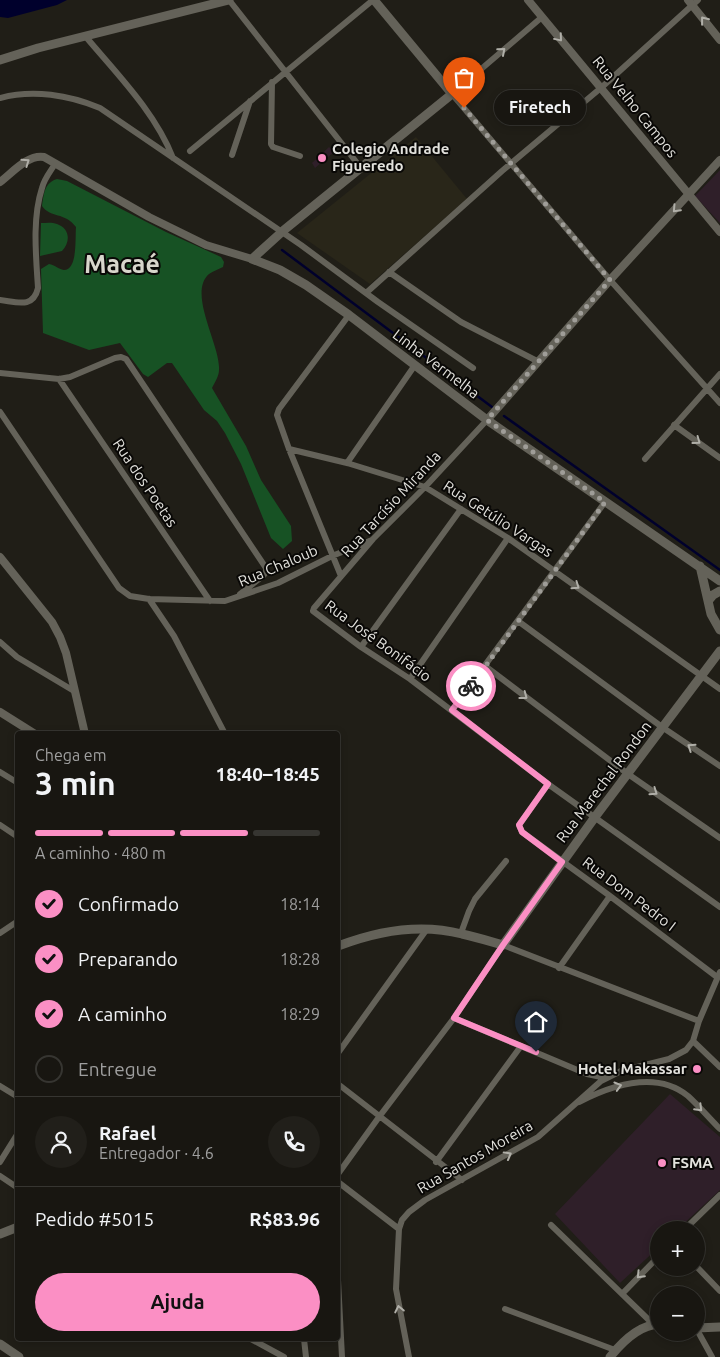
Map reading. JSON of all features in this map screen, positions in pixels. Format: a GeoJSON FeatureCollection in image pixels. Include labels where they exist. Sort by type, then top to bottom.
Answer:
{"type":"FeatureCollection","features":[{"type":"Feature","properties":{"kind":"main road"},"geometry":{"type":"LineString","coordinates":[[0,60],[38,48],[229,0]]}},
{"type":"Feature","properties":{"kind":"main road"},"geometry":{"type":"LineString","coordinates":[[252,259],[280,232],[452,94],[374,0]]}},
{"type":"Feature","properties":{"kind":"main road","name":"Linha Vermelha"},"geometry":{"type":"LineString","coordinates":[[252,259],[280,270],[306,285],[349,315],[487,420],[720,581]]}},
{"type":"Feature","properties":{"kind":"main road"},"geometry":{"type":"LineString","coordinates":[[700,566],[711,614],[720,630]]}},
{"type":"Feature","properties":{"kind":"main road"},"geometry":{"type":"LineString","coordinates":[[708,602],[713,595],[720,591]]}},
{"type":"Feature","properties":{"kind":"main road","name":"Rua Marechal Rondon"},"geometry":{"type":"LineString","coordinates":[[503,945],[595,817],[720,651]]}},
{"type":"Feature","properties":{"kind":"main road"},"geometry":{"type":"LineString","coordinates":[[340,945],[371,935],[392,931],[427,929],[461,933],[503,945]]}},
{"type":"Feature","properties":{"kind":"main road"},"geometry":{"type":"LineString","coordinates":[[0,1234],[15,1228]]}},
{"type":"Feature","properties":{"kind":"main road"},"geometry":{"type":"LineString","coordinates":[[613,1354],[630,1336],[650,1327]]}},
{"type":"Feature","properties":{"kind":"main road"},"geometry":{"type":"LineString","coordinates":[[705,1328],[720,1327]]}},
{"type":"Feature","properties":{"kind":"main road"},"geometry":{"type":"LineString","coordinates":[[0,1344],[19,1357]]}},
{"type":"Feature","properties":{"kind":"street"},"geometry":{"type":"LineString","coordinates":[[229,0],[361,168]]}},
{"type":"Feature","properties":{"kind":"street"},"geometry":{"type":"LineString","coordinates":[[190,151],[374,0]]}},
{"type":"Feature","properties":{"kind":"street","name":"Rua Velho Campos"},"geometry":{"type":"LineString","coordinates":[[528,0],[602,87],[720,232]]}},
{"type":"Feature","properties":{"kind":"street"},"geometry":{"type":"LineString","coordinates":[[366,294],[510,164],[602,87],[693,2],[720,40]]}},
{"type":"Feature","properties":{"kind":"street"},"geometry":{"type":"LineString","coordinates":[[542,17],[452,94],[610,280],[720,403]]}},
{"type":"Feature","properties":{"kind":"street"},"geometry":{"type":"LineString","coordinates":[[86,37],[149,114],[162,134],[173,159]]}},
{"type":"Feature","properties":{"kind":"street"},"geometry":{"type":"LineString","coordinates":[[272,82],[271,144],[273,147],[300,156]]}},
{"type":"Feature","properties":{"kind":"street"},"geometry":{"type":"LineString","coordinates":[[0,98],[34,94],[55,95],[80,100],[100,108],[300,245],[366,294],[473,368]]}},
{"type":"Feature","properties":{"kind":"street"},"geometry":{"type":"LineString","coordinates":[[232,155],[250,101]]}},
{"type":"Feature","properties":{"kind":"street"},"geometry":{"type":"LineString","coordinates":[[0,182],[31,158],[37,156],[44,157],[149,217],[198,241],[252,259]]}},
{"type":"Feature","properties":{"kind":"street"},"geometry":{"type":"LineString","coordinates":[[487,420],[610,280],[720,160]]}},
{"type":"Feature","properties":{"kind":"street"},"geometry":{"type":"LineString","coordinates":[[0,300],[25,303],[36,296],[38,288],[37,218],[41,188],[55,164]]}},
{"type":"Feature","properties":{"kind":"street"},"geometry":{"type":"LineString","coordinates":[[390,272],[461,322],[538,362]]}},
{"type":"Feature","properties":{"kind":"street"},"geometry":{"type":"LineString","coordinates":[[341,576],[278,420],[278,409],[349,315]]}},
{"type":"Feature","properties":{"kind":"street"},"geometry":{"type":"LineString","coordinates":[[0,373],[60,379],[70,377],[115,358],[122,357],[126,359],[266,568],[263,576],[236,598]]}},
{"type":"Feature","properties":{"kind":"street"},"geometry":{"type":"LineString","coordinates":[[347,463],[415,365]]}},
{"type":"Feature","properties":{"kind":"street"},"geometry":{"type":"LineString","coordinates":[[645,459],[720,374]]}},
{"type":"Feature","properties":{"kind":"street","name":"Rua dos Poetas"},"geometry":{"type":"LineString","coordinates":[[60,379],[210,601]]}},
{"type":"Feature","properties":{"kind":"street","name":"Rua Chaloub"},"geometry":{"type":"LineString","coordinates":[[0,412],[119,588],[130,596],[149,599],[225,601],[278,583],[332,556],[373,539]]}},
{"type":"Feature","properties":{"kind":"street","name":"Rua Tarcísio Miranda"},"geometry":{"type":"LineString","coordinates":[[314,608],[373,539],[425,487],[487,420]]}},
{"type":"Feature","properties":{"kind":"street"},"geometry":{"type":"LineString","coordinates":[[674,425],[720,458]]}},
{"type":"Feature","properties":{"kind":"street","name":"Rua Getúlio Vargas"},"geometry":{"type":"LineString","coordinates":[[289,449],[347,463],[425,487],[508,538],[720,689]]}},
{"type":"Feature","properties":{"kind":"street"},"geometry":{"type":"LineString","coordinates":[[452,710],[605,502]]}},
{"type":"Feature","properties":{"kind":"street"},"geometry":{"type":"LineString","coordinates":[[361,647],[461,509]]}},
{"type":"Feature","properties":{"kind":"street"},"geometry":{"type":"LineString","coordinates":[[410,679],[508,538]]}},
{"type":"Feature","properties":{"kind":"street"},"geometry":{"type":"LineString","coordinates":[[0,557],[52,622],[66,652],[84,731]]}},
{"type":"Feature","properties":{"kind":"street"},"geometry":{"type":"LineString","coordinates":[[149,599],[174,636],[223,731]]}},
{"type":"Feature","properties":{"kind":"street","name":"Rua José Bonifácio"},"geometry":{"type":"LineString","coordinates":[[314,608],[314,613],[410,679],[548,784],[720,907]]}},
{"type":"Feature","properties":{"kind":"street"},"geometry":{"type":"LineString","coordinates":[[518,622],[662,727],[720,766]]}},
{"type":"Feature","properties":{"kind":"street"},"geometry":{"type":"LineString","coordinates":[[0,642],[17,656],[74,691]]}},
{"type":"Feature","properties":{"kind":"street"},"geometry":{"type":"LineString","coordinates":[[485,666],[628,774],[720,838]]}},
{"type":"Feature","properties":{"kind":"street"},"geometry":{"type":"LineString","coordinates":[[0,712],[30,731]]}},
{"type":"Feature","properties":{"kind":"street"},"geometry":{"type":"LineString","coordinates":[[0,772],[15,781]]}},
{"type":"Feature","properties":{"kind":"street","name":"Rua Dom Pedro I"},"geometry":{"type":"LineString","coordinates":[[548,784],[519,825],[522,832],[719,975]]}},
{"type":"Feature","properties":{"kind":"street"},"geometry":{"type":"LineString","coordinates":[[0,825],[15,835]]}},
{"type":"Feature","properties":{"kind":"street"},"geometry":{"type":"LineString","coordinates":[[461,933],[475,899],[506,861]]}},
{"type":"Feature","properties":{"kind":"street"},"geometry":{"type":"LineString","coordinates":[[559,968],[610,896]]}},
{"type":"Feature","properties":{"kind":"street"},"geometry":{"type":"LineString","coordinates":[[0,934],[15,924]]}},
{"type":"Feature","properties":{"kind":"street"},"geometry":{"type":"LineString","coordinates":[[340,1050],[427,929]]}},
{"type":"Feature","properties":{"kind":"street"},"geometry":{"type":"LineString","coordinates":[[503,945],[699,1021]]}},
{"type":"Feature","properties":{"kind":"street","name":"Rua Marechal Rondon"},"geometry":{"type":"LineString","coordinates":[[340,1171],[454,1018],[503,945]]}},
{"type":"Feature","properties":{"kind":"street"},"geometry":{"type":"LineString","coordinates":[[719,975],[699,1021],[693,1041],[720,1067]]}},
{"type":"Feature","properties":{"kind":"street"},"geometry":{"type":"LineString","coordinates":[[454,1018],[587,1074],[606,1078]]}},
{"type":"Feature","properties":{"kind":"street","name":"Rua Santos Moreira"},"geometry":{"type":"LineString","coordinates":[[399,1230],[402,1220],[416,1206],[538,1137],[591,1088],[606,1078],[621,1071],[678,1055],[686,1050],[693,1041]]}},
{"type":"Feature","properties":{"kind":"street"},"geometry":{"type":"LineString","coordinates":[[436,1162],[521,1046]]}},
{"type":"Feature","properties":{"kind":"street"},"geometry":{"type":"LineString","coordinates":[[573,1105],[607,1090],[627,1084],[655,1082],[676,1089],[687,1096],[720,1129]]}},
{"type":"Feature","properties":{"kind":"street"},"geometry":{"type":"LineString","coordinates":[[0,1086],[15,1095]]}},
{"type":"Feature","properties":{"kind":"street"},"geometry":{"type":"LineString","coordinates":[[340,1086],[436,1162],[462,1180]]}},
{"type":"Feature","properties":{"kind":"street"},"geometry":{"type":"LineString","coordinates":[[0,1162],[15,1138]]}},
{"type":"Feature","properties":{"kind":"street"},"geometry":{"type":"LineString","coordinates":[[1,1177],[15,1186]]}},
{"type":"Feature","properties":{"kind":"street"},"geometry":{"type":"LineString","coordinates":[[340,1184],[399,1230],[396,1289],[409,1357]]}},
{"type":"Feature","properties":{"kind":"street"},"geometry":{"type":"LineString","coordinates":[[693,1221],[720,1195]]}},
{"type":"Feature","properties":{"kind":"street"},"geometry":{"type":"LineString","coordinates":[[550,1225],[650,1319]]}},
{"type":"Feature","properties":{"kind":"street"},"geometry":{"type":"LineString","coordinates":[[622,1294],[650,1265]]}},
{"type":"Feature","properties":{"kind":"street"},"geometry":{"type":"LineString","coordinates":[[705,1275],[720,1291]]}},
{"type":"Feature","properties":{"kind":"street"},"geometry":{"type":"LineString","coordinates":[[505,1309],[613,1354]]}},
{"type":"Feature","properties":{"kind":"street"},"geometry":{"type":"LineString","coordinates":[[340,1318],[342,1357]]}},
{"type":"Feature","properties":{"kind":"street"},"geometry":{"type":"LineString","coordinates":[[255,1341],[284,1357]]}},
{"type":"Feature","properties":{"kind":"street"},"geometry":{"type":"LineString","coordinates":[[304,1341],[306,1357]]}},
{"type":"Feature","properties":{"kind":"street"},"geometry":{"type":"LineString","coordinates":[[703,1341],[712,1357]]}},
{"type":"Feature","properties":{"kind":"shaded area"},"geometry":{"type":"Polygon","coordinates":[[[416,137],[467,199],[370,284],[297,233],[416,137]]]}},
{"type":"Feature","properties":{"kind":"shaded area","name":"Colegio Andrade Figueredo"},"geometry":{"type":"Polygon","coordinates":[[[329,147],[334,152],[315,168],[312,163],[329,147]]]}},
{"type":"Feature","properties":{"kind":"shaded area"},"geometry":{"type":"Polygon","coordinates":[[[720,170],[720,223],[695,196],[720,170]]]}},
{"type":"Feature","properties":{"kind":"shaded area","name":"FSMA"},"geometry":{"type":"Polygon","coordinates":[[[670,1094],[720,1137],[720,1190],[687,1221],[650,1221],[650,1255],[620,1283],[555,1214],[670,1094]]]}},
{"type":"Feature","properties":{"kind":"green space"},"geometry":{"type":"Polygon","coordinates":[[[57,179],[67,181],[166,232],[221,257],[224,262],[223,267],[209,274],[203,283],[202,294],[203,306],[218,360],[219,370],[212,388],[246,446],[261,480],[291,526],[292,541],[283,549],[271,538],[241,464],[225,433],[217,421],[204,410],[172,363],[167,363],[148,377],[143,374],[120,343],[89,350],[43,333],[41,269],[49,264],[64,270],[68,269],[72,265],[75,252],[76,227],[72,222],[45,210],[42,206],[47,186],[57,179]]]}},
{"type":"Feature","properties":{"kind":"green space"},"geometry":{"type":"Polygon","coordinates":[[[41,223],[55,223],[65,229],[68,240],[62,251],[40,256],[41,223]]]}},
{"type":"Feature","properties":{"kind":"water"},"geometry":{"type":"Polygon","coordinates":[[[0,0],[67,0],[57,5],[8,18],[0,17],[0,0]]]}},
{"type":"Feature","properties":{"kind":"waterway"},"geometry":{"type":"LineString","coordinates":[[282,250],[492,407]]}},
{"type":"Feature","properties":{"kind":"waterway"},"geometry":{"type":"LineString","coordinates":[[504,416],[720,570]]}},
{"type":"Feature","properties":{"kind":"way so far"},"geometry":{"type":"LineString","coordinates":[[464,108],[610,280],[487,420],[605,502],[471,686]]}},
{"type":"Feature","properties":{"kind":"place","name":"Firetech"},"geometry":{"type":"Point","coordinates":[464,108]}},
{"type":"Feature","properties":{"kind":"place","name":"Colegio Andrade Figueredo"},"geometry":{"type":"Point","coordinates":[322,158]}},
{"type":"Feature","properties":{"kind":"place","name":"Hotel Makassar"},"geometry":{"type":"Point","coordinates":[697,1069]}},
{"type":"Feature","properties":{"kind":"place","name":"FSMA"},"geometry":{"type":"Point","coordinates":[662,1163]}},
{"type":"Feature","properties":{"kind":"district","name":"Macaé"},"geometry":{"type":"Point","coordinates":[122,264]}},
{"type":"Feature","properties":{"kind":"route"},"geometry":{"type":"LineString","coordinates":[[471,686],[452,710],[548,784],[519,825],[522,832],[562,862],[454,1018],[536,1052]]}}]}
